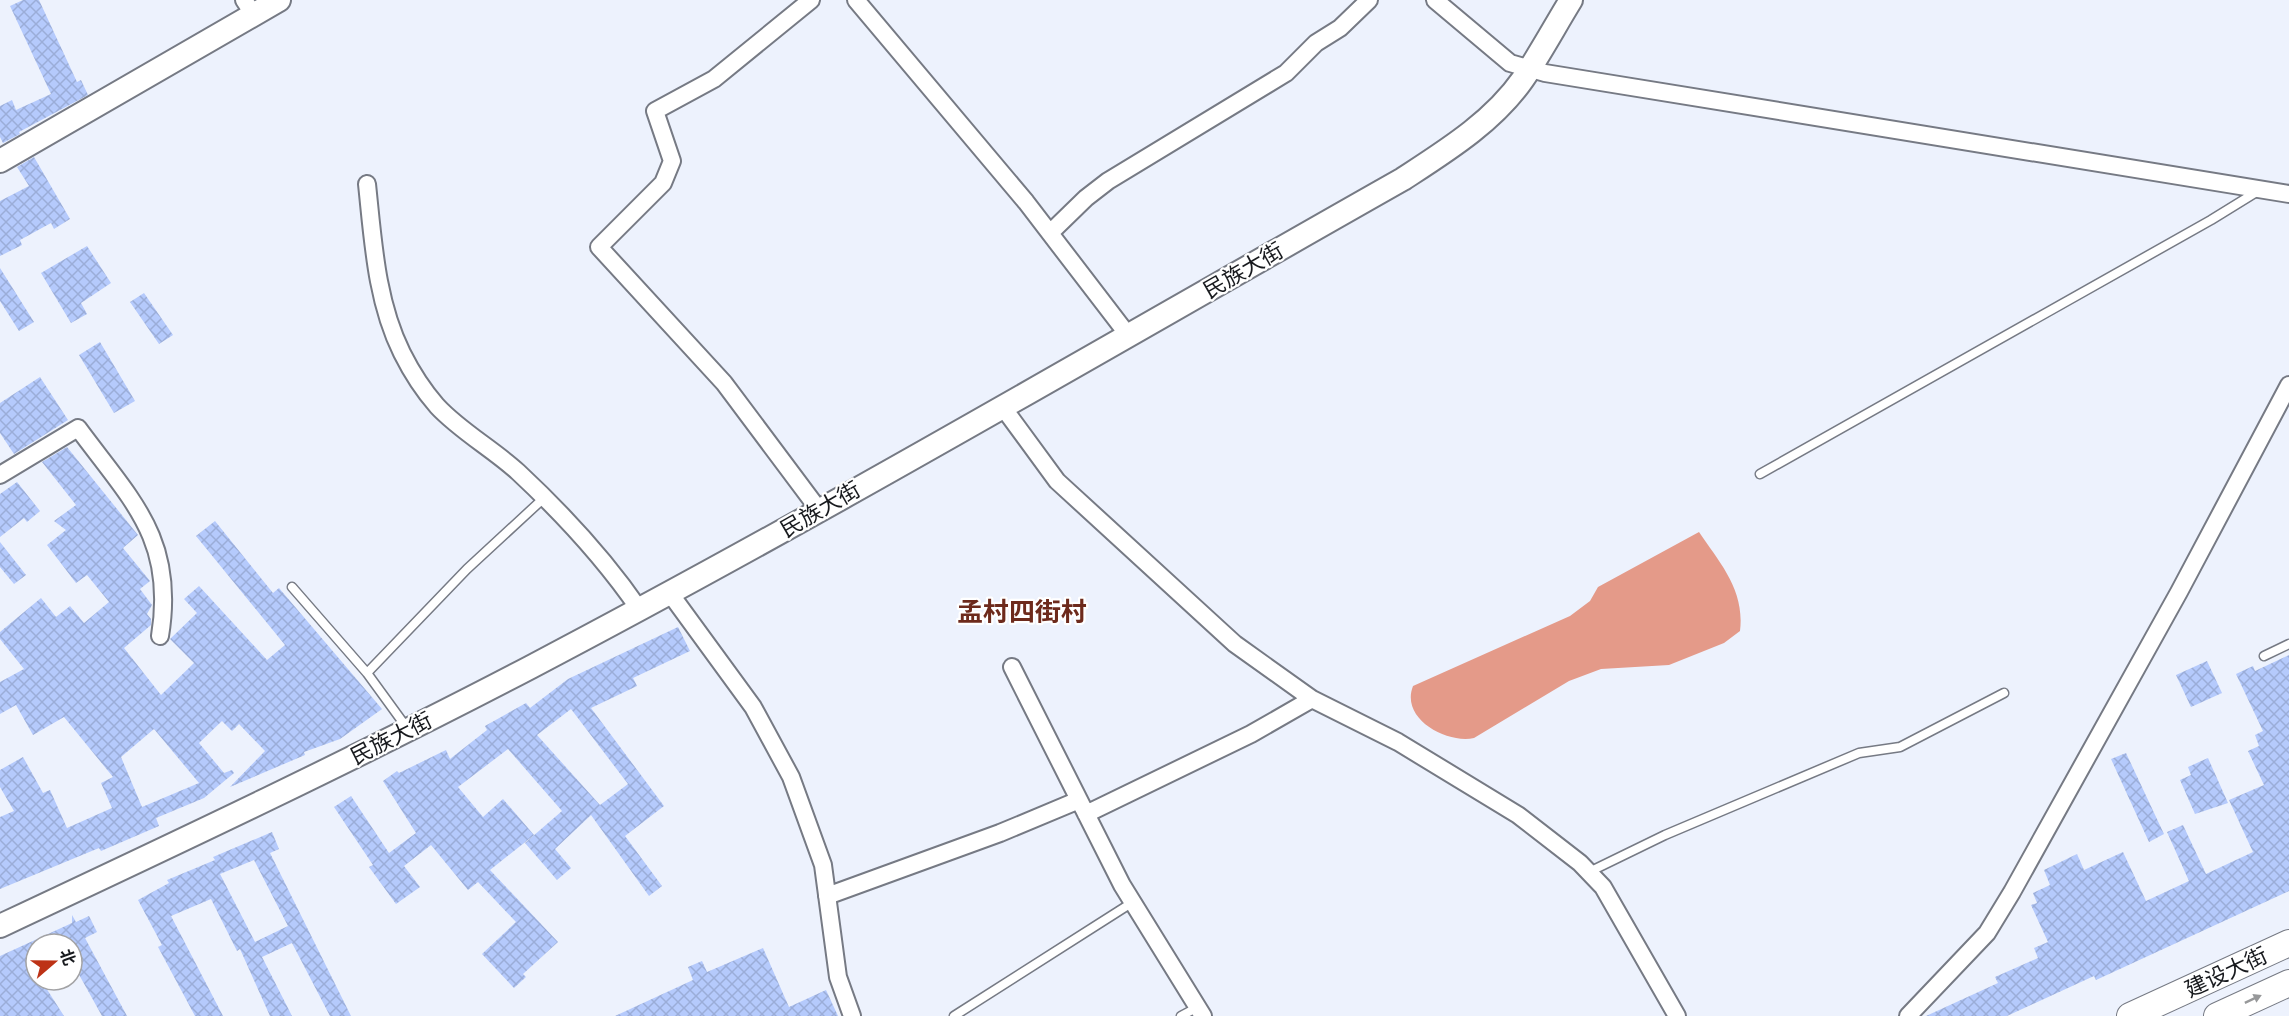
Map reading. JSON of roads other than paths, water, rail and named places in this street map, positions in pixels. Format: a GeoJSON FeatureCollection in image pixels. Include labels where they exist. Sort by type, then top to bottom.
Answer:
{"type":"FeatureCollection","features":[{"type":"Feature","properties":{"kind":"main road"},"geometry":{"type":"LineString","coordinates":[[0,161],[249,7],[279,0]]}},
{"type":"Feature","properties":{"kind":"main road","name":"民族大街"},"geometry":{"type":"LineString","coordinates":[[0,926],[259,805],[639,609],[819,510],[1403,179],[1478,127],[1505,100],[1529,69],[1571,0]]}},
{"type":"Feature","properties":{"kind":"main road","name":"建设大街"},"geometry":{"type":"LineString","coordinates":[[2130,1016],[2289,943]]}},
{"type":"Feature","properties":{"kind":"main road","name":"建设大街"},"geometry":{"type":"LineString","coordinates":[[2217,1016],[2289,983]]}},
{"type":"Feature","properties":{"kind":"street"},"geometry":{"type":"LineString","coordinates":[[811,0],[714,79],[656,111],[672,161],[663,183],[599,247],[724,383],[819,510]]}},
{"type":"Feature","properties":{"kind":"street"},"geometry":{"type":"LineString","coordinates":[[856,0],[1050,233],[1128,335]]}},
{"type":"Feature","properties":{"kind":"street"},"geometry":{"type":"LineString","coordinates":[[1050,233],[1086,198],[1108,181],[1286,73],[1316,43],[1340,28],[1369,0]]}},
{"type":"Feature","properties":{"kind":"street"},"geometry":{"type":"LineString","coordinates":[[1435,0],[1510,63],[1529,69],[2289,194]]}},
{"type":"Feature","properties":{"kind":"street"},"geometry":{"type":"LineString","coordinates":[[367,184],[378,280],[387,315],[401,352],[418,381],[438,407],[545,497],[616,576],[639,609]]}},
{"type":"Feature","properties":{"kind":"street"},"geometry":{"type":"LineString","coordinates":[[1908,1016],[1988,933],[2179,592],[2289,385]]}},
{"type":"Feature","properties":{"kind":"street"},"geometry":{"type":"LineString","coordinates":[[1002,406],[1057,481],[1100,523],[1235,644],[1312,699],[1398,742],[1518,814],[1589,872],[1603,887],[1677,1016]]}},
{"type":"Feature","properties":{"kind":"street"},"geometry":{"type":"LineString","coordinates":[[0,475],[78,428],[144,517],[155,540],[160,557],[163,617],[160,636]]}},
{"type":"Feature","properties":{"kind":"street"},"geometry":{"type":"LineString","coordinates":[[669,592],[753,707],[774,742],[809,822],[823,865],[838,977],[852,1016]]}},
{"type":"Feature","properties":{"kind":"street"},"geometry":{"type":"LineString","coordinates":[[1012,667],[1082,807],[1133,902],[1200,1011]]}},
{"type":"Feature","properties":{"kind":"street"},"geometry":{"type":"LineString","coordinates":[[827,896],[1000,833],[1082,807],[1251,734],[1312,699]]}},
{"type":"Feature","properties":{"kind":"lane"},"geometry":{"type":"LineString","coordinates":[[1760,474],[2211,220],[2261,189]]}},
{"type":"Feature","properties":{"kind":"lane"},"geometry":{"type":"LineString","coordinates":[[367,673],[467,568],[545,497]]}},
{"type":"Feature","properties":{"kind":"lane"},"geometry":{"type":"LineString","coordinates":[[292,587],[367,673],[408,729]]}},
{"type":"Feature","properties":{"kind":"lane"},"geometry":{"type":"LineString","coordinates":[[2264,656],[2289,644]]}},
{"type":"Feature","properties":{"kind":"lane"},"geometry":{"type":"LineString","coordinates":[[1589,872],[1665,835],[1859,753],[1900,747],[2004,693]]}},
{"type":"Feature","properties":{"kind":"lane"},"geometry":{"type":"LineString","coordinates":[[954,1016],[1133,902]]}},
{"type":"Feature","properties":{"kind":"lane"},"geometry":{"type":"LineString","coordinates":[[1181,1016],[1200,1011]]}},
{"type":"Feature","properties":{"kind":"district","name":"孟村四街村"},"geometry":{"type":"Point","coordinates":[1022,612]}}]}
